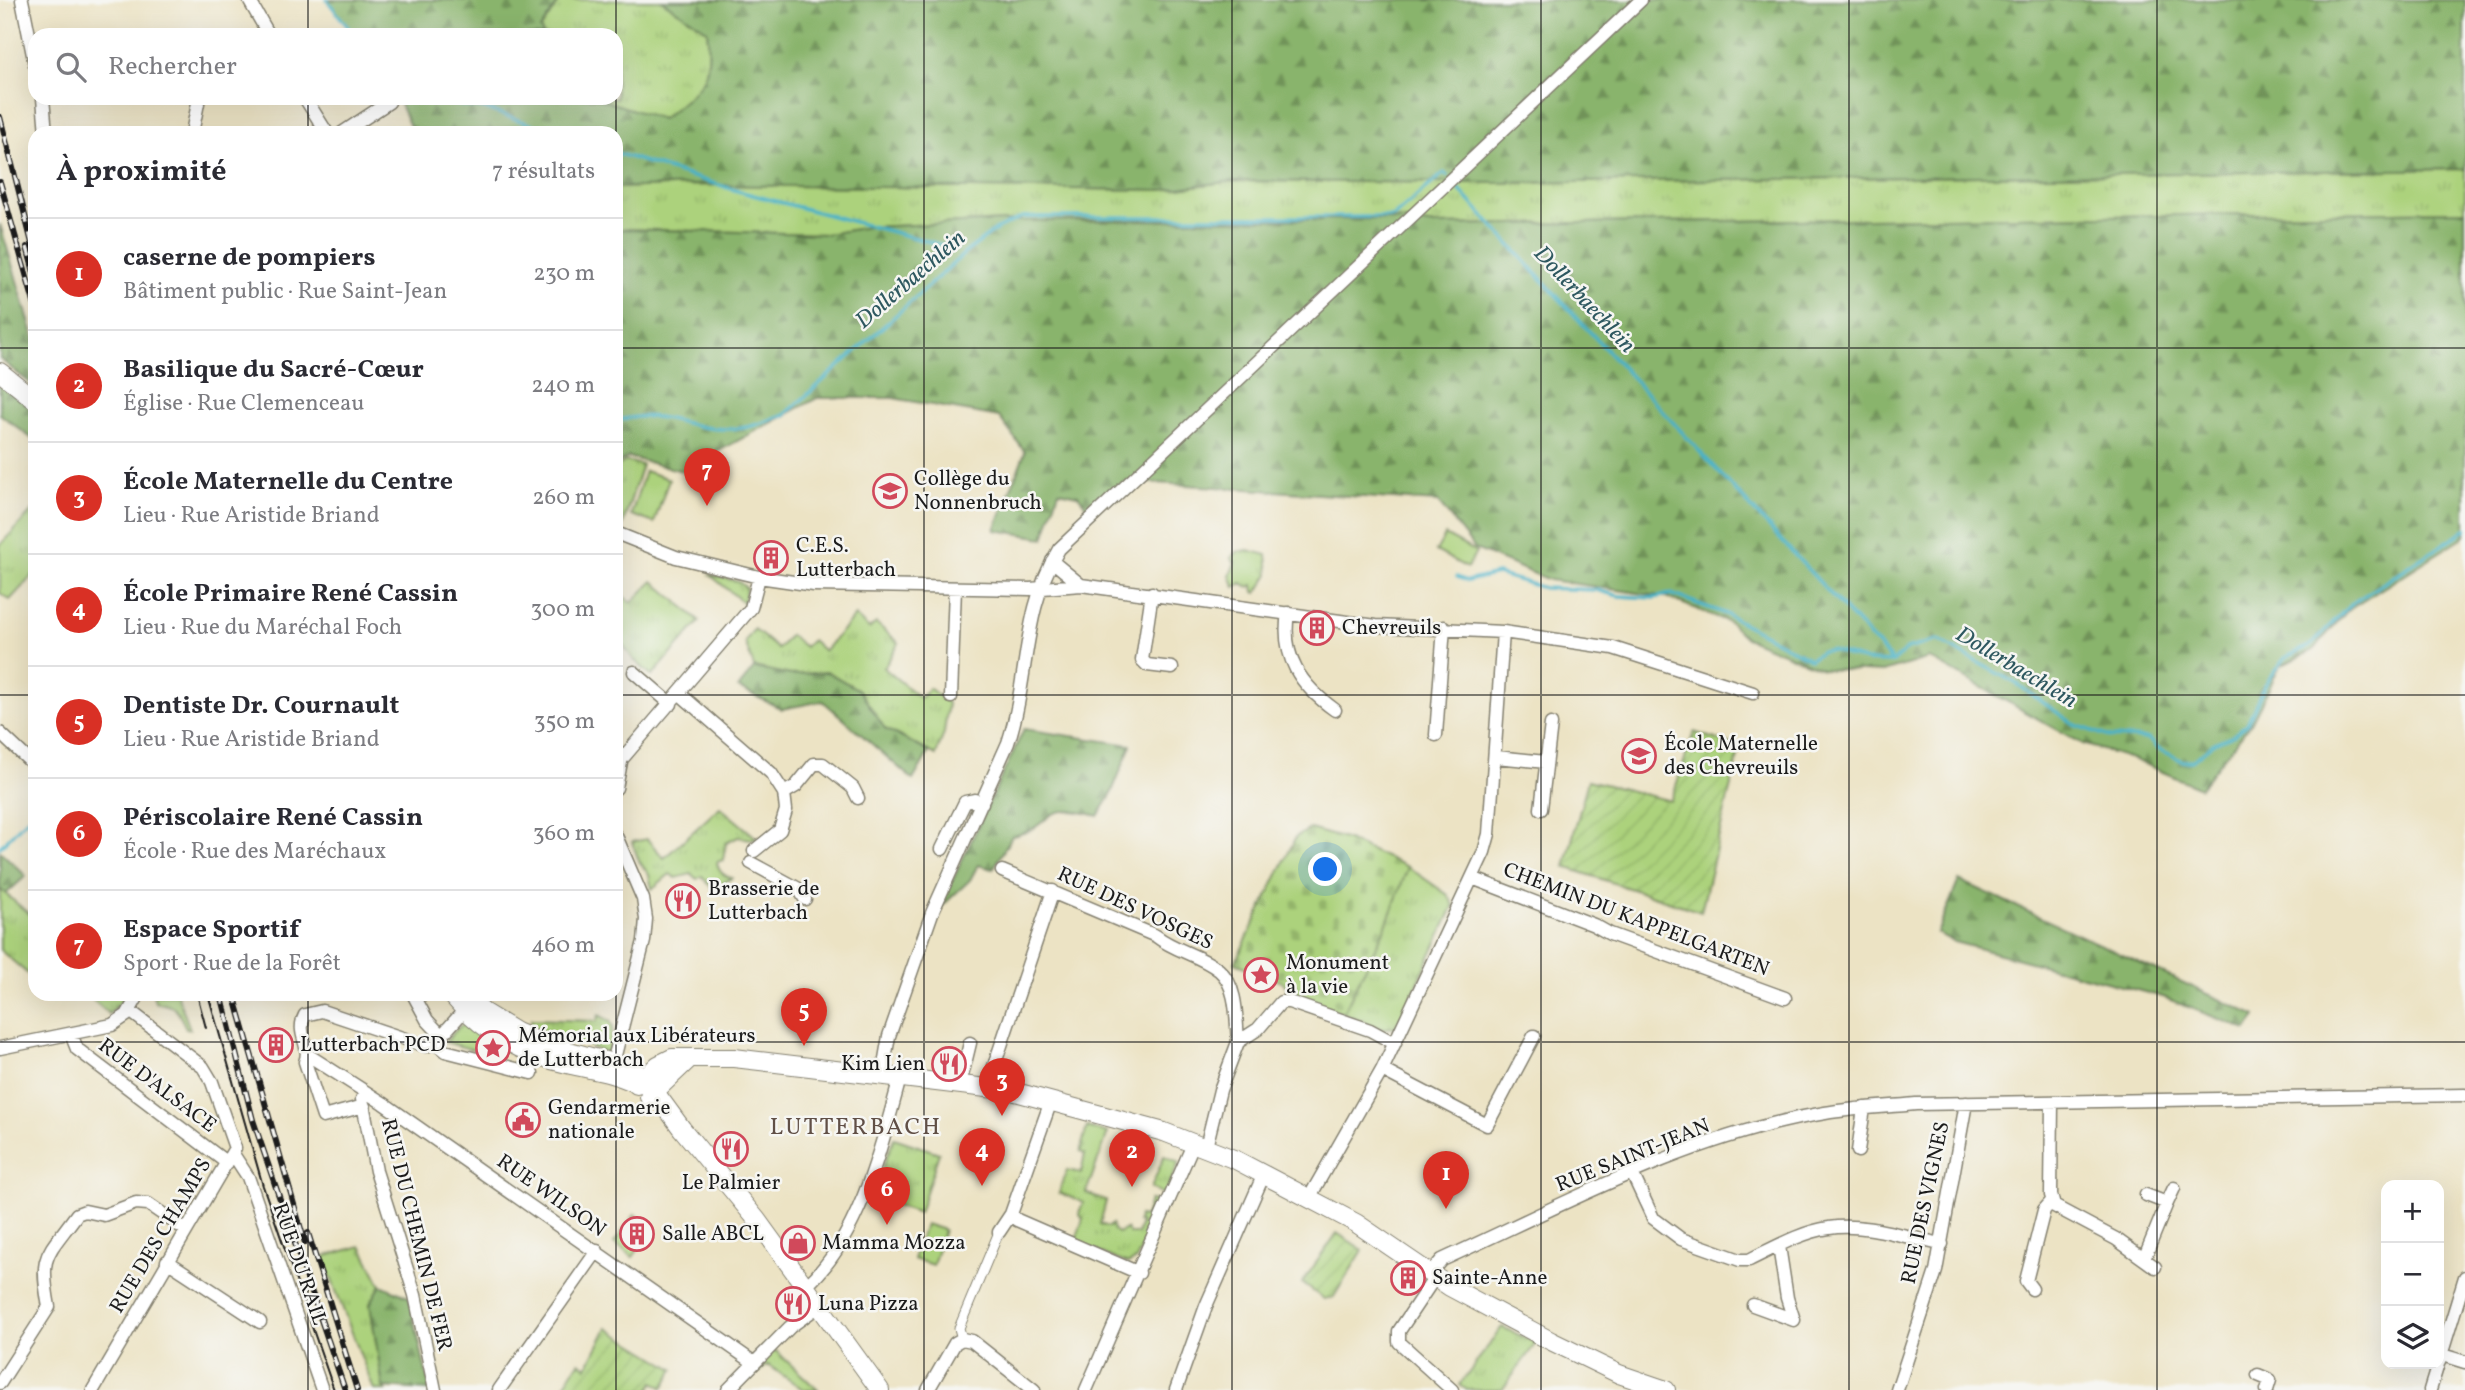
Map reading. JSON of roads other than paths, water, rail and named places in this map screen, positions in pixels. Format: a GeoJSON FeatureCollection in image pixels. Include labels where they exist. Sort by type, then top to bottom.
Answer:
{"type":"FeatureCollection","features":[{"type":"Feature","properties":{"kind":"main road"},"geometry":{"type":"LineString","coordinates":[[0,372],[28,394]]}},
{"type":"Feature","properties":{"kind":"main road"},"geometry":{"type":"LineString","coordinates":[[467,1002],[497,1022],[531,1039],[612,1068],[636,1070],[646,1088],[757,1220],[880,1390]]}},
{"type":"Feature","properties":{"kind":"main road"},"geometry":{"type":"LineString","coordinates":[[646,1088],[688,1059],[734,1058],[987,1087],[1052,1101],[1200,1144],[1309,1198],[1386,1241],[1433,1275],[1562,1346],[1619,1374],[1666,1390]]}},
{"type":"Feature","properties":{"kind":"street"},"geometry":{"type":"LineString","coordinates":[[22,0],[28,30]]}},
{"type":"Feature","properties":{"kind":"street"},"geometry":{"type":"LineString","coordinates":[[249,0],[265,28]]}},
{"type":"Feature","properties":{"kind":"street"},"geometry":{"type":"LineString","coordinates":[[881,1076],[889,1036],[932,913],[1014,724],[1038,589],[1052,561],[1073,534],[1641,0]]}},
{"type":"Feature","properties":{"kind":"street"},"geometry":{"type":"LineString","coordinates":[[44,105],[45,126]]}},
{"type":"Feature","properties":{"kind":"street"},"geometry":{"type":"LineString","coordinates":[[193,126],[198,105]]}},
{"type":"Feature","properties":{"kind":"street"},"geometry":{"type":"LineString","coordinates":[[309,105],[323,126]]}},
{"type":"Feature","properties":{"kind":"street"},"geometry":{"type":"LineString","coordinates":[[353,126],[384,105]]}},
{"type":"Feature","properties":{"kind":"street"},"geometry":{"type":"LineString","coordinates":[[623,536],[676,557],[759,578],[814,585],[1038,589],[1080,585],[1376,626],[1444,627],[1503,632],[1613,648],[1753,693]]}},
{"type":"Feature","properties":{"kind":"street"},"geometry":{"type":"LineString","coordinates":[[1052,561],[1080,585]]}},
{"type":"Feature","properties":{"kind":"street"},"geometry":{"type":"LineString","coordinates":[[623,758],[751,608],[759,578]]}},
{"type":"Feature","properties":{"kind":"street"},"geometry":{"type":"LineString","coordinates":[[951,697],[955,588]]}},
{"type":"Feature","properties":{"kind":"street"},"geometry":{"type":"LineString","coordinates":[[1152,593],[1142,660],[1147,665],[1172,668]]}},
{"type":"Feature","properties":{"kind":"street"},"geometry":{"type":"LineString","coordinates":[[1288,613],[1286,647],[1299,678],[1313,694],[1335,710]]}},
{"type":"Feature","properties":{"kind":"street"},"geometry":{"type":"LineString","coordinates":[[1436,735],[1444,627]]}},
{"type":"Feature","properties":{"kind":"street"},"geometry":{"type":"LineString","coordinates":[[1309,1198],[1382,1070],[1472,878],[1489,834],[1503,632]]}},
{"type":"Feature","properties":{"kind":"street"},"geometry":{"type":"LineString","coordinates":[[634,672],[676,699],[771,773],[784,793],[786,810],[780,830],[753,857],[799,889],[805,899]]}},
{"type":"Feature","properties":{"kind":"street"},"geometry":{"type":"LineString","coordinates":[[1541,809],[1551,724]]}},
{"type":"Feature","properties":{"kind":"street"},"geometry":{"type":"LineString","coordinates":[[0,733],[28,759]]}},
{"type":"Feature","properties":{"kind":"street"},"geometry":{"type":"LineString","coordinates":[[1496,757],[1546,762]]}},
{"type":"Feature","properties":{"kind":"street"},"geometry":{"type":"LineString","coordinates":[[784,793],[796,786],[814,764],[823,764],[853,788],[858,798]]}},
{"type":"Feature","properties":{"kind":"street"},"geometry":{"type":"LineString","coordinates":[[942,849],[965,802],[975,800],[982,803]]}},
{"type":"Feature","properties":{"kind":"street"},"geometry":{"type":"LineString","coordinates":[[612,1068],[643,946],[646,919],[643,899],[623,862]]}},
{"type":"Feature","properties":{"kind":"street","name":"RUE DES VOSGES"},"geometry":{"type":"LineString","coordinates":[[1002,871],[1156,936],[1167,945],[1218,969],[1234,998],[1238,1042]]}},
{"type":"Feature","properties":{"kind":"street","name":"CHEMIN DU KAPPELGARTEN"},"geometry":{"type":"LineString","coordinates":[[1472,878],[1594,925],[1610,934],[1785,998]]}},
{"type":"Feature","properties":{"kind":"street"},"geometry":{"type":"LineString","coordinates":[[987,1087],[1053,891]]}},
{"type":"Feature","properties":{"kind":"street"},"geometry":{"type":"LineString","coordinates":[[0,1048],[112,1025],[130,1011],[135,1001]]}},
{"type":"Feature","properties":{"kind":"street"},"geometry":{"type":"LineString","coordinates":[[418,1001],[445,1051],[532,1073]]}},
{"type":"Feature","properties":{"kind":"street"},"geometry":{"type":"LineString","coordinates":[[364,1106],[323,1117],[305,1062],[308,1055],[300,1032],[305,1016],[317,1011],[416,1045],[438,1039],[467,1002]]}},
{"type":"Feature","properties":{"kind":"street"},"geometry":{"type":"LineString","coordinates":[[1086,1390],[1200,1144],[1238,1042],[1258,1029],[1281,1002],[1289,1002],[1370,1030],[1394,1043]]}},
{"type":"Feature","properties":{"kind":"street","name":"RUE DES CHAMPS"},"geometry":{"type":"LineString","coordinates":[[93,1390],[167,1261],[230,1159],[234,1141],[206,1072],[130,1011]]}},
{"type":"Feature","properties":{"kind":"street","name":"RUE D'ALSACE"},"geometry":{"type":"LineString","coordinates":[[71,1034],[77,1049],[230,1159]]}},
{"type":"Feature","properties":{"kind":"street"},"geometry":{"type":"LineString","coordinates":[[1382,1070],[1488,1125],[1534,1036]]}},
{"type":"Feature","properties":{"kind":"street"},"geometry":{"type":"LineString","coordinates":[[960,1084],[970,1043]]}},
{"type":"Feature","properties":{"kind":"street","name":"RUE WILSON"},"geometry":{"type":"LineString","coordinates":[[308,1055],[597,1251],[753,1362]]}},
{"type":"Feature","properties":{"kind":"street"},"geometry":{"type":"LineString","coordinates":[[806,1286],[819,1275],[856,1213],[900,1078]]}},
{"type":"Feature","properties":{"kind":"street","name":"RUE DU CHEMIN DE FER"},"geometry":{"type":"LineString","coordinates":[[360,1089],[376,1171],[415,1295],[435,1390]]}},
{"type":"Feature","properties":{"kind":"street","name":"RUE SAINT-JEAN"},"geometry":{"type":"LineString","coordinates":[[1433,1275],[1442,1260],[1632,1173],[1707,1144],[1763,1127],[1825,1113],[1864,1108],[1966,1103],[2465,1095]]}},
{"type":"Feature","properties":{"kind":"street"},"geometry":{"type":"LineString","coordinates":[[962,1339],[959,1328],[999,1232],[1011,1214],[1052,1101]]}},
{"type":"Feature","properties":{"kind":"street"},"geometry":{"type":"LineString","coordinates":[[2052,1102],[2052,1201],[2058,1210],[2116,1239],[2155,1267]]}},
{"type":"Feature","properties":{"kind":"street","name":"RUE DES VIGNES"},"geometry":{"type":"LineString","coordinates":[[1897,1390],[1942,1244],[1966,1103]]}},
{"type":"Feature","properties":{"kind":"street"},"geometry":{"type":"LineString","coordinates":[[1858,1152],[1864,1108]]}},
{"type":"Feature","properties":{"kind":"street","name":"RUE DU RAIL"},"geometry":{"type":"LineString","coordinates":[[230,1159],[248,1177],[322,1390]]}},
{"type":"Feature","properties":{"kind":"street"},"geometry":{"type":"LineString","coordinates":[[1632,1173],[1653,1218],[1681,1239],[1740,1260],[1749,1260],[1811,1232],[1852,1227],[1942,1244]]}},
{"type":"Feature","properties":{"kind":"street"},"geometry":{"type":"LineString","coordinates":[[1176,1390],[1206,1306],[1264,1174]]}},
{"type":"Feature","properties":{"kind":"street"},"geometry":{"type":"LineString","coordinates":[[2144,1259],[2174,1188]]}},
{"type":"Feature","properties":{"kind":"street"},"geometry":{"type":"LineString","coordinates":[[2146,1195],[2167,1203]]}},
{"type":"Feature","properties":{"kind":"street"},"geometry":{"type":"LineString","coordinates":[[2032,1289],[2026,1282],[2043,1210],[2052,1201]]}},
{"type":"Feature","properties":{"kind":"street"},"geometry":{"type":"LineString","coordinates":[[0,1382],[50,1307],[42,1270],[44,1261],[77,1214],[85,1211],[104,1215],[136,1203],[148,1203],[186,1230]]}},
{"type":"Feature","properties":{"kind":"street"},"geometry":{"type":"LineString","coordinates":[[1011,1214],[1017,1220],[1073,1248],[1139,1273]]}},
{"type":"Feature","properties":{"kind":"street"},"geometry":{"type":"LineString","coordinates":[[1753,1305],[1794,1320],[1787,1298],[1779,1246]]}},
{"type":"Feature","properties":{"kind":"street"},"geometry":{"type":"LineString","coordinates":[[499,1390],[597,1251]]}},
{"type":"Feature","properties":{"kind":"street"},"geometry":{"type":"LineString","coordinates":[[167,1261],[260,1322]]}},
{"type":"Feature","properties":{"kind":"street"},"geometry":{"type":"LineString","coordinates":[[1433,1275],[1399,1331],[1399,1342],[1452,1390]]}},
{"type":"Feature","properties":{"kind":"street"},"geometry":{"type":"LineString","coordinates":[[2444,1343],[2465,1277]]}},
{"type":"Feature","properties":{"kind":"street"},"geometry":{"type":"LineString","coordinates":[[1770,1311],[1787,1298]]}},
{"type":"Feature","properties":{"kind":"street"},"geometry":{"type":"LineString","coordinates":[[727,1390],[790,1327],[819,1306]]}},
{"type":"Feature","properties":{"kind":"street"},"geometry":{"type":"LineString","coordinates":[[928,1390],[955,1343],[962,1339],[972,1340],[1034,1390]]}},
{"type":"Feature","properties":{"kind":"street"},"geometry":{"type":"LineString","coordinates":[[2444,1360],[2465,1362]]}},
{"type":"Feature","properties":{"kind":"street"},"geometry":{"type":"LineString","coordinates":[[2430,1390],[2436,1369]]}},
{"type":"Feature","properties":{"kind":"street"},"geometry":{"type":"LineString","coordinates":[[2258,1375],[2270,1380],[2267,1390]]}},
{"type":"Feature","properties":{"kind":"waterway"},"geometry":{"type":"LineString","coordinates":[[327,0],[349,28]]}},
{"type":"Feature","properties":{"kind":"waterway"},"geometry":{"type":"LineString","coordinates":[[461,105],[483,108],[536,126]]}},
{"type":"Feature","properties":{"kind":"waterway"},"geometry":{"type":"LineString","coordinates":[[623,155],[738,191],[957,249]]}},
{"type":"Feature","properties":{"kind":"waterway","name":"Dollerbaechlein"},"geometry":{"type":"LineString","coordinates":[[623,419],[648,416],[699,426],[736,429],[786,414],[966,252],[997,229],[1022,217],[1393,217],[1444,173],[1447,176]]}},
{"type":"Feature","properties":{"kind":"waterway","name":"Dollerbaechlein"},"geometry":{"type":"LineString","coordinates":[[1455,185],[1893,662]]}},
{"type":"Feature","properties":{"kind":"waterway","name":"Dollerbaechlein"},"geometry":{"type":"LineString","coordinates":[[1893,662],[1907,649],[1937,640],[2017,684],[2075,725],[2110,737],[2148,739],[2158,749],[2183,761],[2192,761],[2214,743],[2233,735],[2247,724],[2264,686],[2285,658],[2311,645],[2351,604],[2465,530]]}},
{"type":"Feature","properties":{"kind":"waterway"},"geometry":{"type":"LineString","coordinates":[[1457,577],[1467,581],[1497,574],[1544,588],[1596,590],[1619,596],[1654,598],[1671,594],[1726,614],[1810,659],[1822,651],[1831,650],[1866,661],[1892,662]]}},
{"type":"Feature","properties":{"kind":"waterway","name":"Dollerbaechlein"},"geometry":{"type":"LineString","coordinates":[[0,847],[28,818]]}},
{"type":"Feature","properties":{"kind":"tram line"},"geometry":{"type":"LineString","coordinates":[[199,1001],[206,1028]]}},
{"type":"Feature","properties":{"kind":"tram line"},"geometry":{"type":"LineString","coordinates":[[210,1001],[263,1186],[334,1390]]}},
{"type":"Feature","properties":{"kind":"railway"},"geometry":{"type":"LineString","coordinates":[[0,117],[28,227]]}},
{"type":"Feature","properties":{"kind":"railway"},"geometry":{"type":"LineString","coordinates":[[0,182],[28,281]]}},
{"type":"Feature","properties":{"kind":"railway"},"geometry":{"type":"LineString","coordinates":[[223,1001],[253,1120],[345,1390]]}},
{"type":"Feature","properties":{"kind":"railway"},"geometry":{"type":"LineString","coordinates":[[236,1001],[305,1243]]}},
{"type":"Feature","properties":{"kind":"railway"},"geometry":{"type":"LineString","coordinates":[[308,1233],[357,1390]]}},
{"type":"Feature","properties":{"kind":"place","name":"Collège du Nonnenbruch"},"geometry":{"type":"Point","coordinates":[890,491]}},
{"type":"Feature","properties":{"kind":"place","name":"Espace Sportif"},"geometry":{"type":"Point","coordinates":[707,506]}},
{"type":"Feature","properties":{"kind":"place","name":"C.E.S. Lutterbach"},"geometry":{"type":"Point","coordinates":[771,558]}},
{"type":"Feature","properties":{"kind":"place","name":"Chevreuils"},"geometry":{"type":"Point","coordinates":[1317,628]}},
{"type":"Feature","properties":{"kind":"place","name":"École Maternelle des Chevreuils"},"geometry":{"type":"Point","coordinates":[1639,756]}},
{"type":"Feature","properties":{"kind":"place","name":"Brasserie de Lutterbach"},"geometry":{"type":"Point","coordinates":[683,901]}},
{"type":"Feature","properties":{"kind":"place","name":"Monument à la vie"},"geometry":{"type":"Point","coordinates":[1261,975]}},
{"type":"Feature","properties":{"kind":"place","name":"Lutterbach PCD"},"geometry":{"type":"Point","coordinates":[276,1045]}},
{"type":"Feature","properties":{"kind":"place","name":"Dentiste Dr. Cournault"},"geometry":{"type":"Point","coordinates":[804,1046]}},
{"type":"Feature","properties":{"kind":"place","name":"Mémorial aux Libérateurs de Lutterbach"},"geometry":{"type":"Point","coordinates":[493,1048]}},
{"type":"Feature","properties":{"kind":"place","name":"Kim Lien"},"geometry":{"type":"Point","coordinates":[949,1064]}},
{"type":"Feature","properties":{"kind":"place","name":"École Maternelle du Centre"},"geometry":{"type":"Point","coordinates":[1002,1116]}},
{"type":"Feature","properties":{"kind":"place","name":"Gendarmerie nationale"},"geometry":{"type":"Point","coordinates":[523,1120]}},
{"type":"Feature","properties":{"kind":"place","name":"Le Palmier"},"geometry":{"type":"Point","coordinates":[731,1149]}},
{"type":"Feature","properties":{"kind":"place","name":"École Primaire René Cassin"},"geometry":{"type":"Point","coordinates":[982,1186]}},
{"type":"Feature","properties":{"kind":"place","name":"Basilique du Sacré-Cœur"},"geometry":{"type":"Point","coordinates":[1132,1187]}},
{"type":"Feature","properties":{"kind":"place","name":"caserne de pompiers"},"geometry":{"type":"Point","coordinates":[1446,1209]}},
{"type":"Feature","properties":{"kind":"place","name":"Périscolaire René Cassin"},"geometry":{"type":"Point","coordinates":[887,1225]}},
{"type":"Feature","properties":{"kind":"place","name":"Salle ABCL"},"geometry":{"type":"Point","coordinates":[637,1234]}},
{"type":"Feature","properties":{"kind":"place","name":"Mamma Mozza"},"geometry":{"type":"Point","coordinates":[798,1243]}},
{"type":"Feature","properties":{"kind":"place","name":"Sainte-Anne"},"geometry":{"type":"Point","coordinates":[1408,1278]}},
{"type":"Feature","properties":{"kind":"place","name":"Luna Pizza"},"geometry":{"type":"Point","coordinates":[793,1304]}},
{"type":"Feature","properties":{"kind":"district","name":"LUTTERBACH"},"geometry":{"type":"Point","coordinates":[856,1128]}}]}
